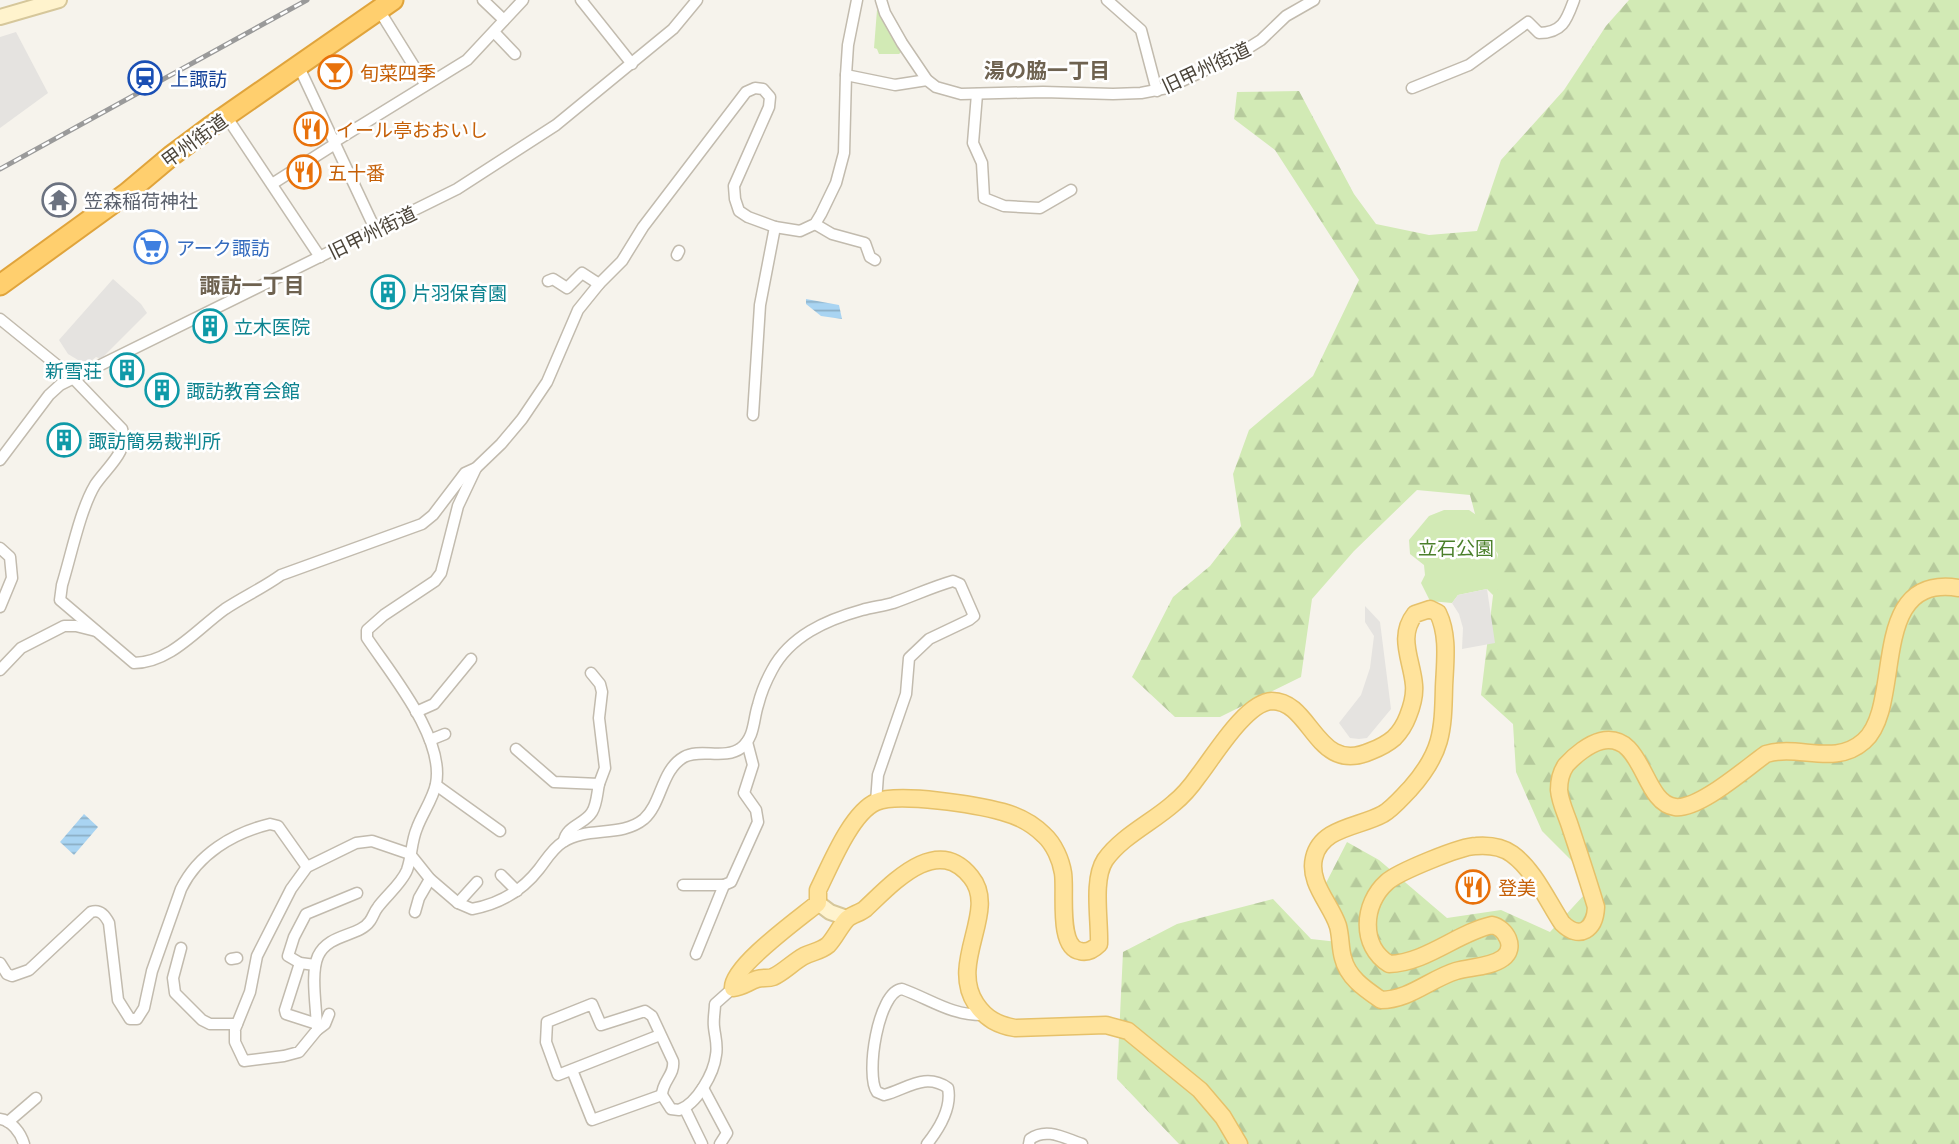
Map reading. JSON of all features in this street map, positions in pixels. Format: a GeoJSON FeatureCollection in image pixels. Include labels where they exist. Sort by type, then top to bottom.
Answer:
{"type":"FeatureCollection","features":[{"type":"Feature","properties":{"kind":"highway","name":"甲州街道"},"geometry":{"type":"LineString","coordinates":[[0,285],[127,193],[171,156],[226,116],[386,5]]}},
{"type":"Feature","properties":{"kind":"main road"},"geometry":{"type":"LineString","coordinates":[[1239,1144],[1223,1117],[1200,1090],[1128,1031],[1106,1025],[1015,1028],[1004,1026],[983,1015],[967,984],[966,969],[980,905],[978,887],[970,874],[956,864],[941,860],[914,867],[894,880],[863,910],[847,918],[827,946],[803,956],[770,979],[758,979],[733,988],[732,982],[748,962],[818,904],[818,890],[845,838],[859,815],[876,802],[922,799],[1002,812],[1025,821],[1046,836],[1059,856],[1063,872],[1068,942],[1078,951],[1085,952],[1096,948],[1099,944],[1099,883],[1104,861],[1123,842],[1184,793],[1244,717],[1258,705],[1270,701],[1286,704],[1329,749],[1344,757],[1360,756],[1395,737],[1406,722],[1414,698],[1406,649],[1406,630],[1412,618],[1428,609],[1436,611],[1443,623],[1445,647],[1443,728],[1434,755],[1420,777],[1391,808],[1331,836],[1317,850],[1313,861],[1318,887],[1338,926],[1348,971],[1359,985],[1370,993],[1381,1000],[1391,1000],[1444,975],[1497,961],[1507,953],[1510,945],[1504,932],[1492,925],[1414,959],[1390,964],[1374,952],[1368,935],[1368,922],[1371,906],[1378,892],[1397,874],[1472,846],[1496,846],[1511,854],[1524,866],[1570,931],[1588,929],[1595,921],[1597,907],[1559,793],[1562,773],[1577,755],[1594,743],[1608,740],[1620,742],[1633,754],[1661,799],[1672,807],[1682,807],[1697,803],[1766,754],[1790,751],[1831,755],[1855,748],[1866,740],[1875,728],[1881,712],[1892,641],[1904,610],[1925,590],[1941,585],[1959,588]]}},
{"type":"Feature","properties":{"kind":"street"},"geometry":{"type":"LineString","coordinates":[[0,17],[59,0]]}},
{"type":"Feature","properties":{"kind":"street"},"geometry":{"type":"LineString","coordinates":[[483,0],[504,20]]}},
{"type":"Feature","properties":{"kind":"street"},"geometry":{"type":"LineString","coordinates":[[272,184],[425,84],[467,60],[523,0]]}},
{"type":"Feature","properties":{"kind":"street"},"geometry":{"type":"LineString","coordinates":[[580,0],[632,64]]}},
{"type":"Feature","properties":{"kind":"street","name":"旧甲州街道"},"geometry":{"type":"LineString","coordinates":[[0,460],[49,395],[60,385],[442,197],[556,125],[673,29],[697,0]]}},
{"type":"Feature","properties":{"kind":"street"},"geometry":{"type":"LineString","coordinates":[[0,320],[74,379],[122,429],[125,439],[122,450],[91,493],[62,585],[60,600],[134,663],[147,663],[167,654],[226,609],[261,590],[281,575],[422,524],[433,514],[465,473],[476,468],[502,444],[547,383],[578,310],[598,284],[622,261],[643,227],[746,92],[755,88],[763,89],[770,97],[769,107],[734,186],[739,211],[775,227],[800,231],[815,224],[836,183],[844,153],[848,45],[858,0]]}},
{"type":"Feature","properties":{"kind":"street"},"geometry":{"type":"LineString","coordinates":[[846,75],[895,85],[928,80],[892,28],[881,0]]}},
{"type":"Feature","properties":{"kind":"street"},"geometry":{"type":"LineString","coordinates":[[1107,0],[1141,30],[1157,91]]}},
{"type":"Feature","properties":{"kind":"street","name":"旧甲州街道"},"geometry":{"type":"LineString","coordinates":[[928,80],[949,91],[977,94],[1113,94],[1157,91],[1247,50],[1286,16],[1314,0]]}},
{"type":"Feature","properties":{"kind":"street"},"geometry":{"type":"LineString","coordinates":[[1412,88],[1469,65],[1528,22],[1539,33],[1559,28],[1565,23],[1574,0]]}},
{"type":"Feature","properties":{"kind":"street"},"geometry":{"type":"LineString","coordinates":[[386,5],[425,84]]}},
{"type":"Feature","properties":{"kind":"street"},"geometry":{"type":"LineString","coordinates":[[494,32],[515,54]]}},
{"type":"Feature","properties":{"kind":"street"},"geometry":{"type":"LineString","coordinates":[[299,66],[375,229]]}},
{"type":"Feature","properties":{"kind":"street"},"geometry":{"type":"LineString","coordinates":[[977,94],[974,144],[982,163],[984,198],[1004,206],[1040,208],[1071,190]]}},
{"type":"Feature","properties":{"kind":"street"},"geometry":{"type":"LineString","coordinates":[[226,116],[320,257]]}},
{"type":"Feature","properties":{"kind":"street"},"geometry":{"type":"LineString","coordinates":[[815,224],[832,234],[865,243],[870,257],[875,260]]}},
{"type":"Feature","properties":{"kind":"street"},"geometry":{"type":"LineString","coordinates":[[753,415],[760,305],[775,227]]}},
{"type":"Feature","properties":{"kind":"street"},"geometry":{"type":"LineString","coordinates":[[548,281],[553,279],[568,288],[582,273],[598,284]]}},
{"type":"Feature","properties":{"kind":"street"},"geometry":{"type":"LineString","coordinates":[[317,1027],[315,965],[324,947],[332,940],[368,924],[375,910],[406,872],[413,838],[436,785],[436,767],[430,740],[416,712],[367,638],[367,630],[441,573],[458,506],[476,468]]}},
{"type":"Feature","properties":{"kind":"street"},"geometry":{"type":"LineString","coordinates":[[0,548],[10,557],[12,578],[0,607]]}},
{"type":"Feature","properties":{"kind":"street"},"geometry":{"type":"LineString","coordinates":[[361,833],[372,841],[410,854],[430,879],[458,903],[472,909],[501,901],[530,880],[550,853],[564,841],[594,831],[617,831],[645,818],[666,779],[683,758],[738,750],[752,734],[758,704],[771,670],[794,642],[817,626],[953,581],[960,584],[974,615],[929,639],[909,659],[906,694],[878,775],[876,802]]}},
{"type":"Feature","properties":{"kind":"street"},"geometry":{"type":"LineString","coordinates":[[0,670],[21,648],[64,626],[96,631]]}},
{"type":"Feature","properties":{"kind":"street"},"geometry":{"type":"LineString","coordinates":[[416,712],[434,704],[471,659]]}},
{"type":"Feature","properties":{"kind":"street"},"geometry":{"type":"LineString","coordinates":[[564,841],[565,834],[591,814],[596,805],[605,768],[599,718],[602,692],[600,684],[591,673]]}},
{"type":"Feature","properties":{"kind":"street"},"geometry":{"type":"LineString","coordinates":[[430,740],[445,734]]}},
{"type":"Feature","properties":{"kind":"street"},"geometry":{"type":"LineString","coordinates":[[683,885],[724,886],[731,882],[758,822],[756,810],[744,793],[753,765],[747,742]]}},
{"type":"Feature","properties":{"kind":"street"},"geometry":{"type":"LineString","coordinates":[[516,749],[554,782],[599,784]]}},
{"type":"Feature","properties":{"kind":"street"},"geometry":{"type":"LineString","coordinates":[[436,785],[500,831]]}},
{"type":"Feature","properties":{"kind":"street"},"geometry":{"type":"LineString","coordinates":[[0,963],[7,974],[12,976],[29,970],[91,912],[104,914],[108,923],[118,1000],[130,1018],[137,1019],[144,1008],[155,960],[186,877],[206,856],[225,842],[270,824],[278,826],[307,867]]}},
{"type":"Feature","properties":{"kind":"street"},"geometry":{"type":"LineString","coordinates":[[329,1014],[325,1024],[317,1027],[299,1052],[244,1061],[235,1042],[235,1029],[250,992],[261,946],[291,888],[307,867],[355,844],[372,841]]}},
{"type":"Feature","properties":{"kind":"street"},"geometry":{"type":"LineString","coordinates":[[501,875],[517,891]]}},
{"type":"Feature","properties":{"kind":"street"},"geometry":{"type":"LineString","coordinates":[[415,912],[419,898],[430,879]]}},
{"type":"Feature","properties":{"kind":"street"},"geometry":{"type":"LineString","coordinates":[[458,903],[477,882]]}},
{"type":"Feature","properties":{"kind":"street"},"geometry":{"type":"LineString","coordinates":[[696,954],[724,886]]}},
{"type":"Feature","properties":{"kind":"street"},"geometry":{"type":"LineString","coordinates":[[315,965],[300,963],[288,956],[306,914],[358,893]]}},
{"type":"Feature","properties":{"kind":"street"},"geometry":{"type":"LineString","coordinates":[[818,904],[847,918]]}},
{"type":"Feature","properties":{"kind":"street"},"geometry":{"type":"LineString","coordinates":[[181,948],[173,978],[175,993],[202,1020],[210,1024],[237,1024]]}},
{"type":"Feature","properties":{"kind":"street"},"geometry":{"type":"LineString","coordinates":[[300,963],[286,1014],[317,1027]]}},
{"type":"Feature","properties":{"kind":"street"},"geometry":{"type":"LineString","coordinates":[[660,1035],[558,1076],[545,1042],[547,1022],[592,1004],[601,1025],[645,1011],[652,1016],[673,1061],[674,1068],[664,1083],[662,1095],[671,1109],[685,1109],[703,1088],[716,1055],[713,1024],[715,1004],[733,988]]}},
{"type":"Feature","properties":{"kind":"street"},"geometry":{"type":"LineString","coordinates":[[928,1144],[947,1108],[948,1088],[935,1082],[920,1081],[884,1095],[877,1092],[871,1080],[879,1017],[897,989],[939,1007],[970,1015],[983,1015]]}},
{"type":"Feature","properties":{"kind":"street"},"geometry":{"type":"LineString","coordinates":[[572,1070],[592,1120],[662,1095]]}},
{"type":"Feature","properties":{"kind":"street"},"geometry":{"type":"LineString","coordinates":[[703,1088],[727,1133],[720,1144]]}},
{"type":"Feature","properties":{"kind":"street"},"geometry":{"type":"LineString","coordinates":[[24,1144],[22,1135],[4,1120],[36,1098]]}},
{"type":"Feature","properties":{"kind":"street"},"geometry":{"type":"LineString","coordinates":[[685,1109],[702,1144]]}},
{"type":"Feature","properties":{"kind":"street"},"geometry":{"type":"LineString","coordinates":[[1029,1144],[1034,1136],[1045,1132],[1082,1144]]}},
{"type":"Feature","properties":{"kind":"green space"},"geometry":{"type":"Polygon","coordinates":[[[1629,0],[1959,0],[1959,1144],[1179,1144],[1117,1079],[1123,952],[1177,924],[1273,899],[1311,939],[1347,943],[1326,883],[1347,842],[1379,860],[1447,918],[1501,910],[1550,932],[1584,895],[1577,866],[1542,831],[1516,772],[1513,724],[1481,695],[1498,554],[1479,529],[1470,495],[1417,490],[1354,551],[1312,599],[1301,677],[1220,717],[1175,717],[1132,677],[1173,597],[1210,566],[1241,526],[1233,474],[1249,430],[1313,376],[1359,280],[1275,150],[1234,119],[1237,92],[1299,91],[1354,194],[1376,224],[1429,235],[1477,231],[1501,160],[1564,90],[1606,26],[1629,0]]]}},
{"type":"Feature","properties":{"kind":"green space"},"geometry":{"type":"Polygon","coordinates":[[[877,10],[881,11],[889,31],[902,51],[899,54],[879,54],[874,48],[877,10]]]}},
{"type":"Feature","properties":{"kind":"green space","name":"立石公園"},"geometry":{"type":"Polygon","coordinates":[[[1444,510],[1469,510],[1488,523],[1502,574],[1502,585],[1493,595],[1487,589],[1458,595],[1452,603],[1430,601],[1421,583],[1425,575],[1424,565],[1410,554],[1409,540],[1429,516],[1444,510]]]}},
{"type":"Feature","properties":{"kind":"shaded area"},"geometry":{"type":"Polygon","coordinates":[[[16,32],[48,93],[0,128],[0,37],[16,32]]]}},
{"type":"Feature","properties":{"kind":"shaded area"},"geometry":{"type":"Polygon","coordinates":[[[113,279],[141,304],[147,313],[101,359],[96,357],[83,363],[68,354],[59,340],[113,279]]]}},
{"type":"Feature","properties":{"kind":"shaded area"},"geometry":{"type":"Polygon","coordinates":[[[1487,589],[1495,643],[1462,649],[1463,628],[1452,603],[1458,595],[1487,589]]]}},
{"type":"Feature","properties":{"kind":"shaded area"},"geometry":{"type":"Polygon","coordinates":[[[1365,606],[1380,622],[1391,709],[1367,738],[1359,739],[1350,738],[1339,723],[1361,695],[1370,668],[1374,636],[1365,622],[1365,606]]]}},
{"type":"Feature","properties":{"kind":"water"},"geometry":{"type":"Polygon","coordinates":[[[806,299],[839,305],[842,319],[821,316],[806,304],[806,299]]]}},
{"type":"Feature","properties":{"kind":"water"},"geometry":{"type":"Polygon","coordinates":[[[84,814],[98,827],[74,855],[60,842],[84,814]]]}},
{"type":"Feature","properties":{"kind":"railway"},"geometry":{"type":"LineString","coordinates":[[0,169],[307,0]]}},
{"type":"Feature","properties":{"kind":"place","name":"旬菜四季"},"geometry":{"type":"Point","coordinates":[335,72]}},
{"type":"Feature","properties":{"kind":"place","name":"上諏訪"},"geometry":{"type":"Point","coordinates":[145,78]}},
{"type":"Feature","properties":{"kind":"place","name":"イール亭おおいし"},"geometry":{"type":"Point","coordinates":[311,129]}},
{"type":"Feature","properties":{"kind":"place","name":"五十番"},"geometry":{"type":"Point","coordinates":[304,172]}},
{"type":"Feature","properties":{"kind":"place","name":"笠森稲荷神社"},"geometry":{"type":"Point","coordinates":[59,200]}},
{"type":"Feature","properties":{"kind":"place","name":"アーク諏訪"},"geometry":{"type":"Point","coordinates":[151,247]}},
{"type":"Feature","properties":{"kind":"place","name":"片羽保育園"},"geometry":{"type":"Point","coordinates":[388,292]}},
{"type":"Feature","properties":{"kind":"place","name":"立木医院"},"geometry":{"type":"Point","coordinates":[210,326]}},
{"type":"Feature","properties":{"kind":"place","name":"新雪荘"},"geometry":{"type":"Point","coordinates":[127,370]}},
{"type":"Feature","properties":{"kind":"place","name":"諏訪教育会館"},"geometry":{"type":"Point","coordinates":[162,390]}},
{"type":"Feature","properties":{"kind":"place","name":"諏訪簡易裁判所"},"geometry":{"type":"Point","coordinates":[64,440]}},
{"type":"Feature","properties":{"kind":"place","name":"登美"},"geometry":{"type":"Point","coordinates":[1473,887]}},
{"type":"Feature","properties":{"kind":"district","name":"湯の脇一丁目"},"geometry":{"type":"Point","coordinates":[1047,70]}},
{"type":"Feature","properties":{"kind":"district","name":"諏訪一丁目"},"geometry":{"type":"Point","coordinates":[252,285]}}]}
